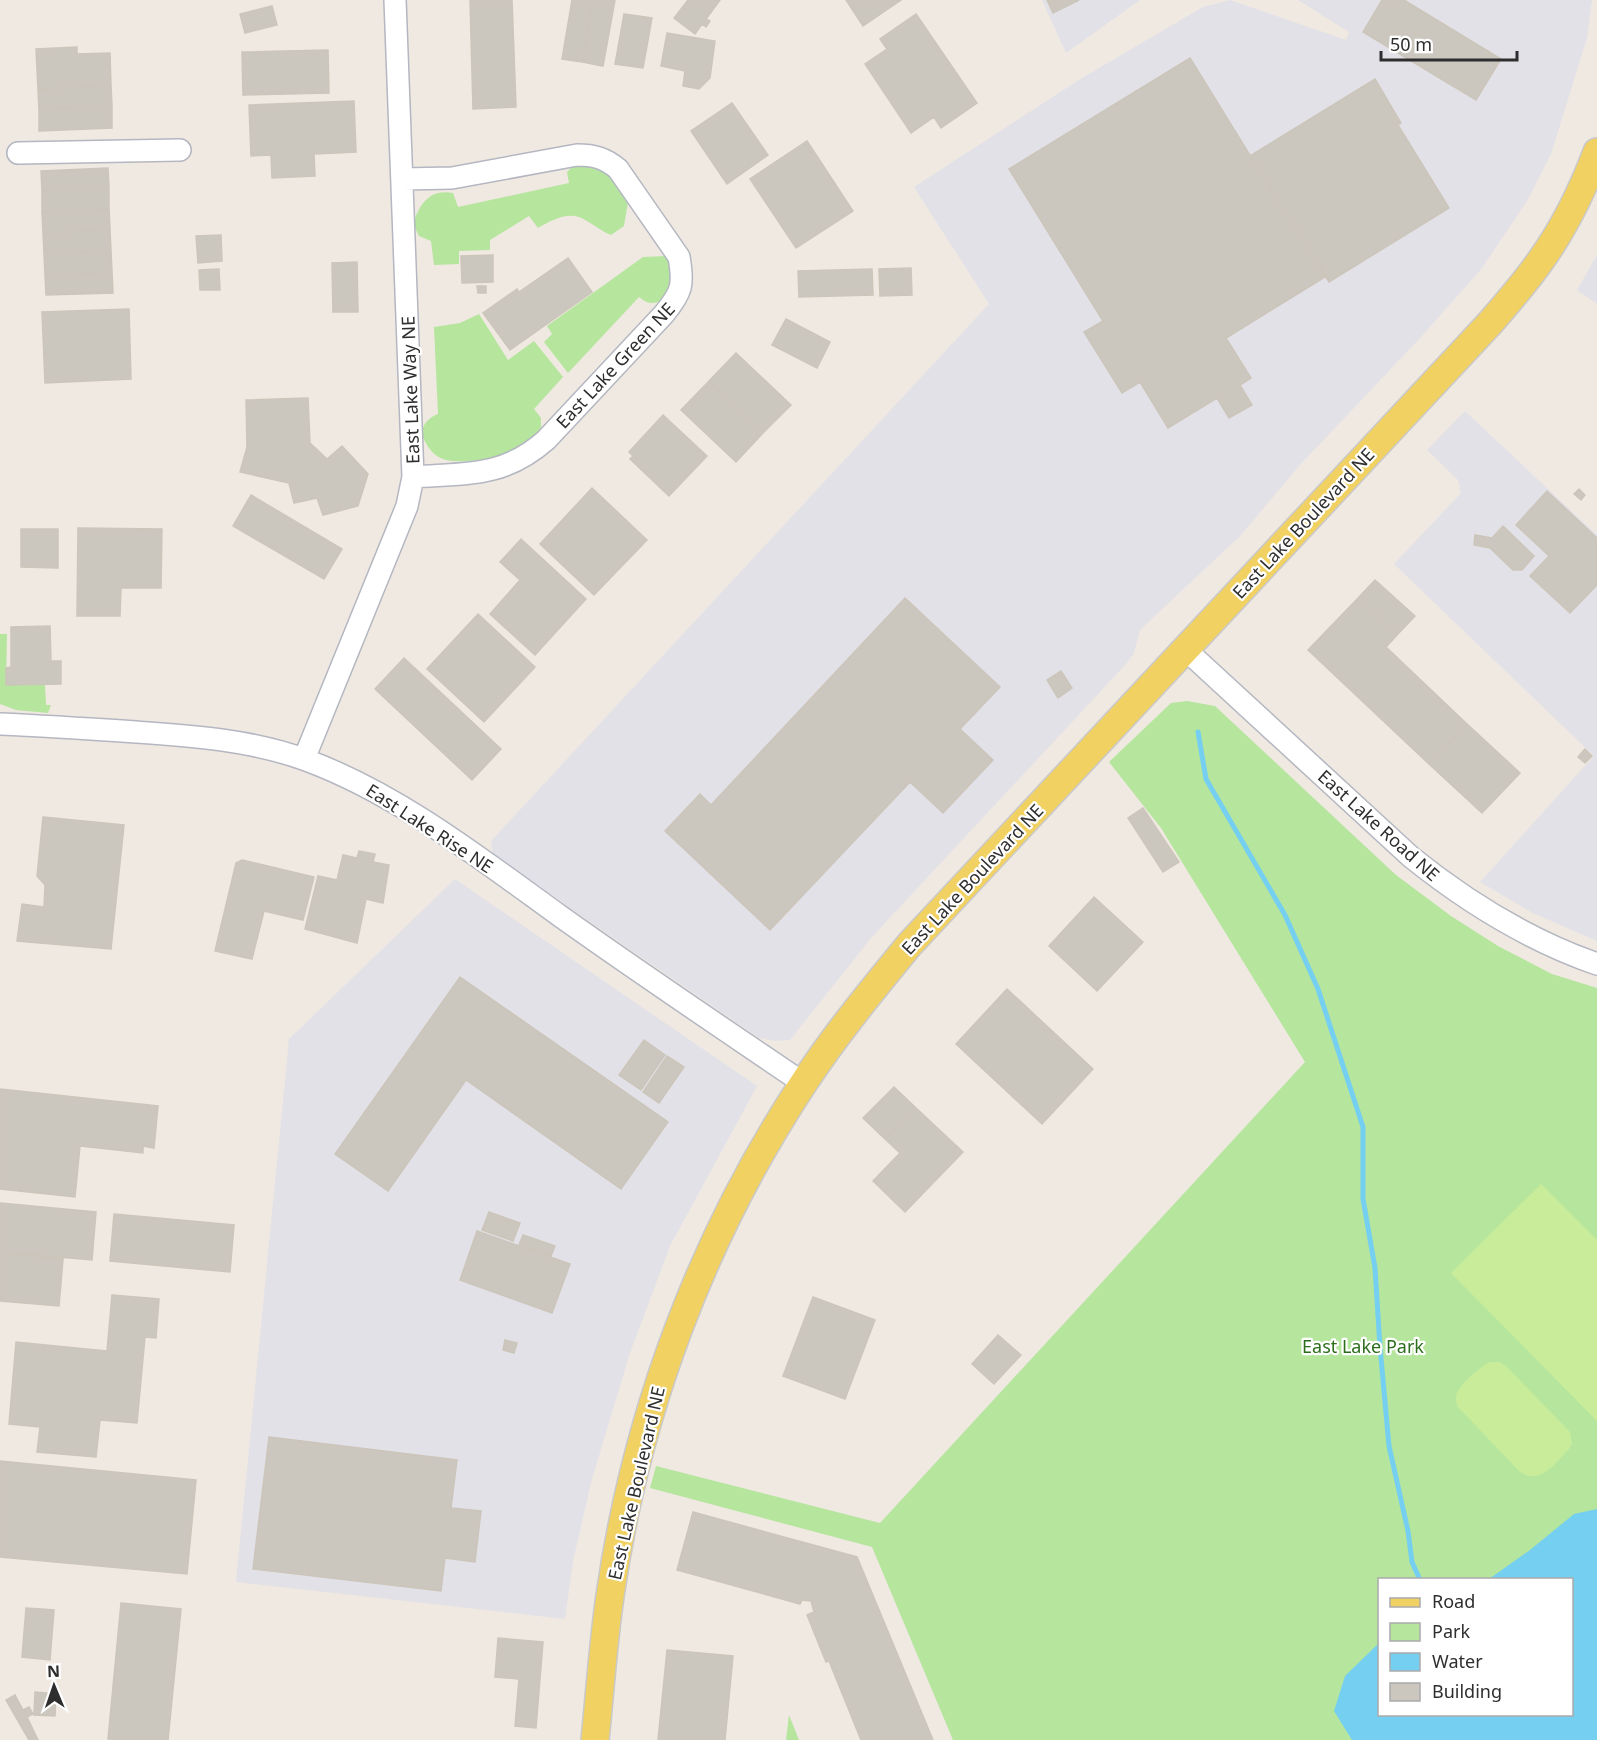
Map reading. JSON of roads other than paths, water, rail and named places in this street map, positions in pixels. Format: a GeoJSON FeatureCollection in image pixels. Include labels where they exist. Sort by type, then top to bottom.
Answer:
{"type":"FeatureCollection","features":[{"type":"Feature","properties":{"kind":"main road","name":"East Lake Boulevard NE"},"geometry":{"type":"LineString","coordinates":[[595,1740],[605,1637],[617,1558],[635,1470],[659,1381],[699,1277],[737,1196],[803,1083],[860,1006],[910,944],[1498,313],[1541,260],[1590,172],[1597,152]]}},
{"type":"Feature","properties":{"kind":"street","name":"East Lake Way NE"},"geometry":{"type":"LineString","coordinates":[[304,759],[407,506],[412,477],[395,0]]}},
{"type":"Feature","properties":{"kind":"street"},"geometry":{"type":"LineString","coordinates":[[18,153],[180,150]]}},
{"type":"Feature","properties":{"kind":"street","name":"East Lake Green NE"},"geometry":{"type":"LineString","coordinates":[[403,179],[452,178],[577,155],[592,155],[608,160],[618,170],[679,257],[681,270],[678,296],[664,314],[546,440],[530,454],[513,464],[495,470],[412,477]]}},
{"type":"Feature","properties":{"kind":"street","name":"East Lake Road NE"},"geometry":{"type":"LineString","coordinates":[[1186,650],[1411,857],[1440,880],[1508,924],[1550,945],[1597,964]]}},
{"type":"Feature","properties":{"kind":"street","name":"East Lake Rise NE"},"geometry":{"type":"LineString","coordinates":[[0,724],[223,740],[304,759],[352,779],[442,832],[803,1083]]}},
{"type":"Feature","properties":{"kind":"water"},"geometry":{"type":"Polygon","coordinates":[[[1597,1509],[1597,1740],[1352,1740],[1334,1711],[1345,1676],[1378,1644],[1378,1716],[1573,1716],[1573,1578],[1490,1578],[1530,1550],[1574,1514],[1597,1509]]]}},
{"type":"Feature","properties":{"kind":"waterway"},"geometry":{"type":"LineString","coordinates":[[1198,732],[1206,779],[1285,915],[1318,989],[1363,1127],[1363,1199],[1375,1268],[1389,1446],[1408,1531],[1412,1562],[1419,1578]]}},
{"type":"Feature","properties":{"kind":"park label","name":"East Lake Park"},"geometry":{"type":"Point","coordinates":[1363,1346]}}]}
